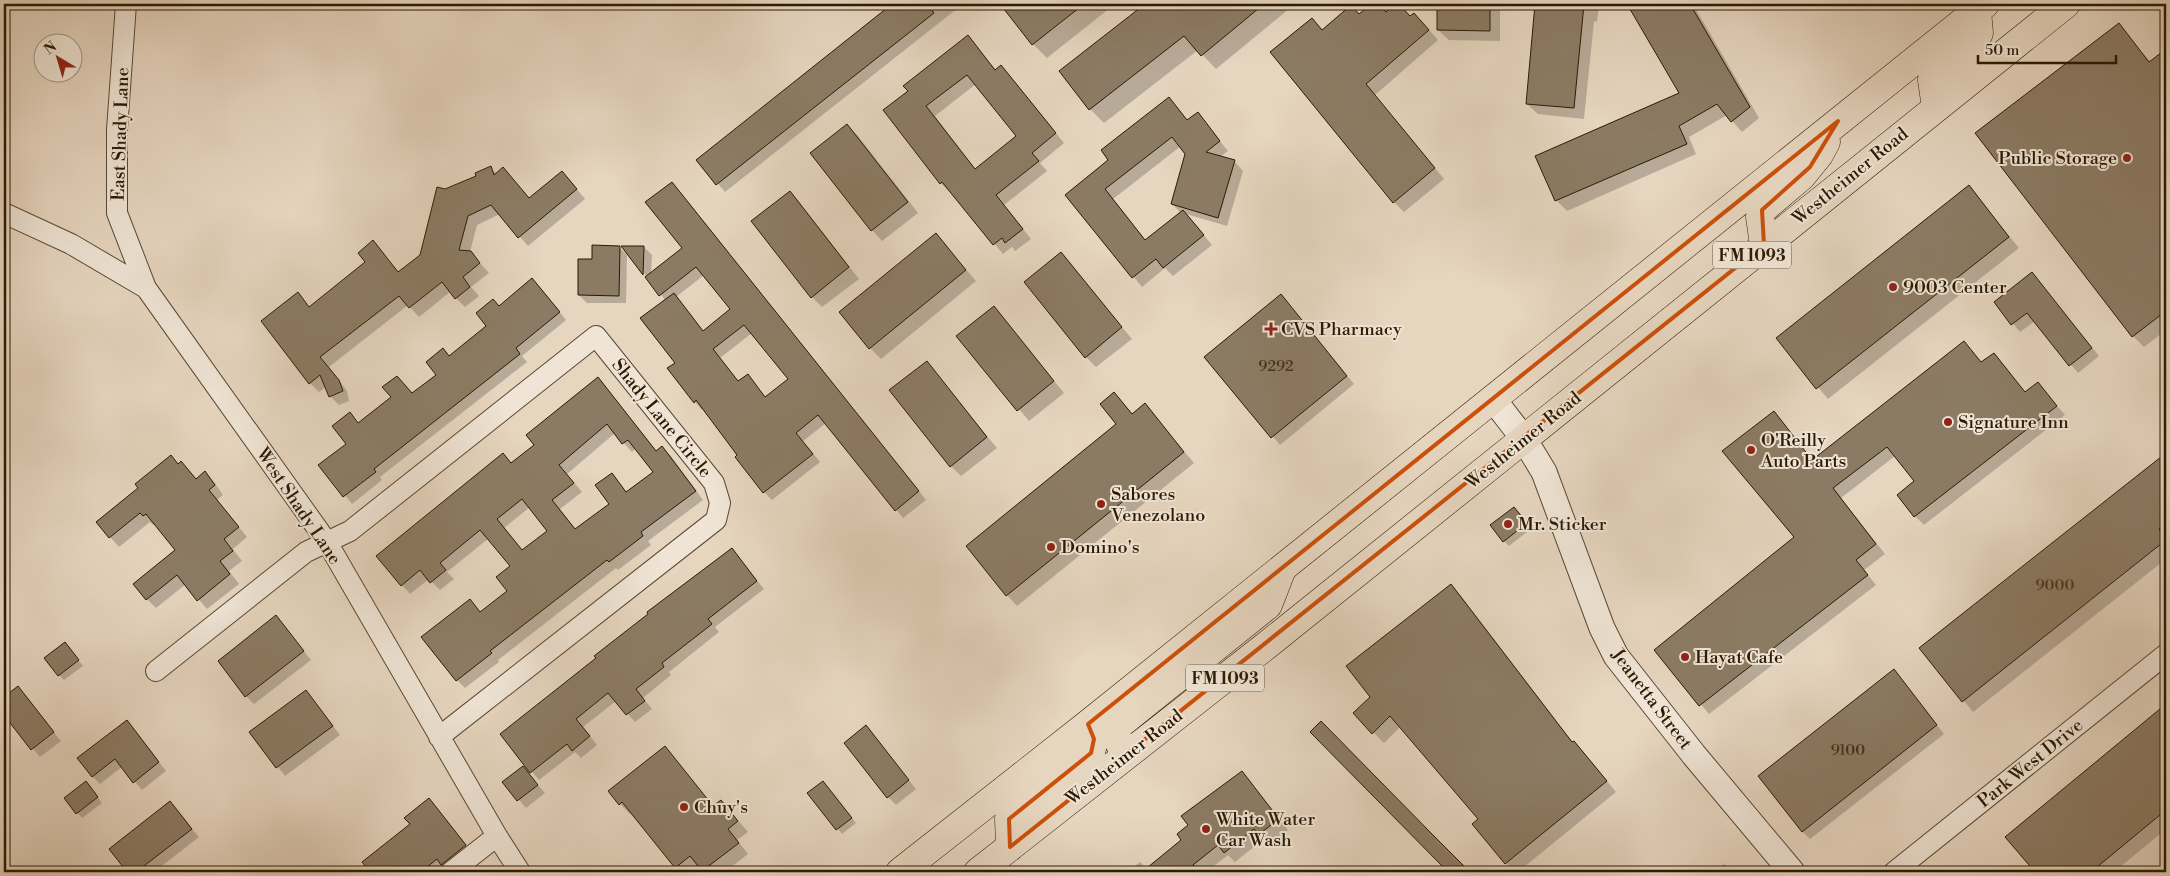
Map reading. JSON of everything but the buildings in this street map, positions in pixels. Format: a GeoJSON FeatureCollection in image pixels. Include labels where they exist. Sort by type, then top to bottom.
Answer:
{"type":"FeatureCollection","features":[{"type":"Feature","properties":{"kind":"main road","name":"Westheimer Road"},"geometry":{"type":"LineString","coordinates":[[978,872],[1524,439],[2066,4]]}},
{"type":"Feature","properties":{"kind":"main road"},"geometry":{"type":"LineString","coordinates":[[1936,108],[1932,80],[1974,44],[1979,33],[1981,7]]}},
{"type":"Feature","properties":{"kind":"main road","name":"FM 1093"},"geometry":{"type":"LineString","coordinates":[[900,872],[924,862],[1088,724],[1981,7]]}},
{"type":"Feature","properties":{"kind":"main road"},"geometry":{"type":"LineString","coordinates":[[1764,245],[1760,217],[1762,210],[1810,167],[1838,121]]}},
{"type":"Feature","properties":{"kind":"main road"},"geometry":{"type":"LineString","coordinates":[[1126,755],[1116,735],[1116,730],[1120,724],[1268,605],[1283,568]]}},
{"type":"Feature","properties":{"kind":"main road"},"geometry":{"type":"LineString","coordinates":[[1010,847],[1009,819],[1091,752],[1094,739],[1088,724]]}},
{"type":"Feature","properties":{"kind":"street","name":"East Shady Lane"},"geometry":{"type":"LineString","coordinates":[[126,4],[117,130],[117,213],[146,288]]}},
{"type":"Feature","properties":{"kind":"street","name":"West Shady Lane"},"geometry":{"type":"LineString","coordinates":[[4,214],[71,244],[146,288],[327,542],[439,737],[520,872]]}},
{"type":"Feature","properties":{"kind":"street","name":"Shady Lane Circle"},"geometry":{"type":"LineString","coordinates":[[327,542],[350,531],[596,336],[714,484],[720,503],[716,520],[439,737]]}},
{"type":"Feature","properties":{"kind":"street","name":"Jeanetta Street"},"geometry":{"type":"LineString","coordinates":[[1493,399],[1524,439],[1544,472],[1602,628],[1616,656],[1694,755],[1792,872]]}},
{"type":"Feature","properties":{"kind":"street"},"geometry":{"type":"LineString","coordinates":[[156,671],[306,552],[327,542]]}},
{"type":"Feature","properties":{"kind":"street","name":"Park West Drive"},"geometry":{"type":"LineString","coordinates":[[1894,872],[2166,654]]}},
{"type":"Feature","properties":{"kind":"street"},"geometry":{"type":"LineString","coordinates":[[451,872],[497,836]]}},
{"type":"Feature","properties":{"kind":"highlighted area"},"geometry":{"type":"Polygon","coordinates":[[[1838,121],[1810,167],[1762,210],[1764,245],[1010,847],[1009,819],[1091,753],[1094,739],[1088,724],[1838,121]]]}},
{"type":"Feature","properties":{"kind":"place","name":"Public Storage"},"geometry":{"type":"Point","coordinates":[2127,158]}},
{"type":"Feature","properties":{"kind":"place","name":"9003 Center"},"geometry":{"type":"Point","coordinates":[1893,287]}},
{"type":"Feature","properties":{"kind":"place","name":"CVS Pharmacy"},"geometry":{"type":"Point","coordinates":[1271,329]}},
{"type":"Feature","properties":{"kind":"place","name":"Signature Inn"},"geometry":{"type":"Point","coordinates":[1948,422]}},
{"type":"Feature","properties":{"kind":"place","name":"O'Reilly Auto Parts"},"geometry":{"type":"Point","coordinates":[1751,450]}},
{"type":"Feature","properties":{"kind":"place","name":"Sabores Venezolano"},"geometry":{"type":"Point","coordinates":[1101,504]}},
{"type":"Feature","properties":{"kind":"place","name":"Mr. Sticker"},"geometry":{"type":"Point","coordinates":[1508,524]}},
{"type":"Feature","properties":{"kind":"place","name":"Domino's"},"geometry":{"type":"Point","coordinates":[1051,547]}},
{"type":"Feature","properties":{"kind":"place","name":"Hayat Cafe"},"geometry":{"type":"Point","coordinates":[1685,657]}},
{"type":"Feature","properties":{"kind":"place","name":"Chuy's"},"geometry":{"type":"Point","coordinates":[684,807]}},
{"type":"Feature","properties":{"kind":"place","name":"White Water Car Wash"},"geometry":{"type":"Point","coordinates":[1206,829]}}]}
